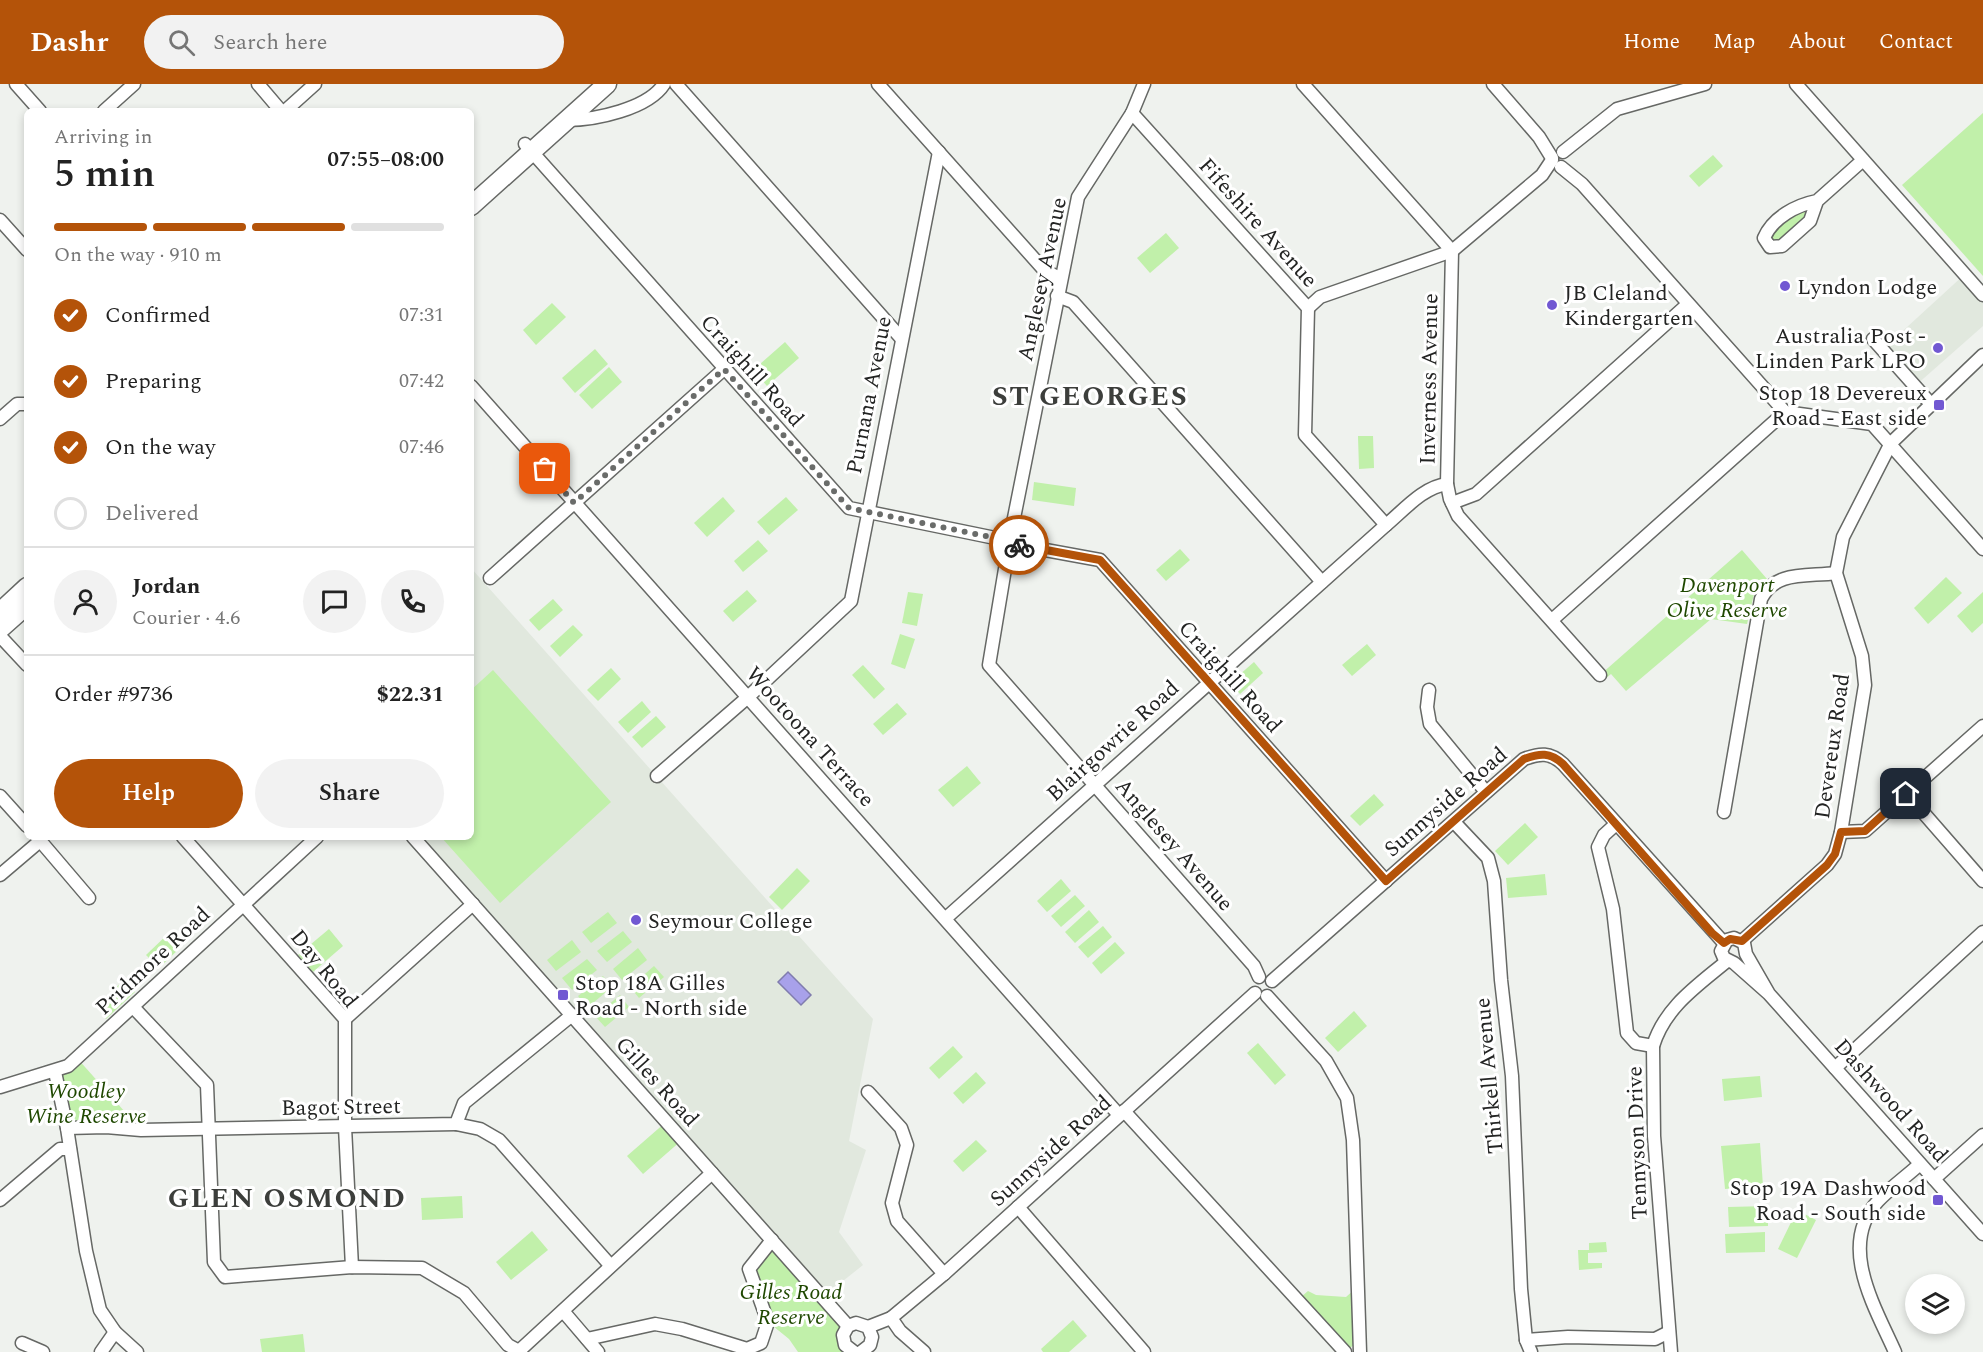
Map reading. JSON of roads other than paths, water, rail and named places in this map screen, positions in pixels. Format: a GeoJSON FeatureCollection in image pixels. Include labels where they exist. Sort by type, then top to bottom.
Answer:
{"type":"FeatureCollection","features":[{"type":"Feature","properties":{"kind":"highway"},"geometry":{"type":"LineString","coordinates":[[474,203],[592,84]]}},
{"type":"Feature","properties":{"kind":"highway"},"geometry":{"type":"LineString","coordinates":[[474,187],[567,120],[607,84]]}},
{"type":"Feature","properties":{"kind":"highway"},"geometry":{"type":"LineString","coordinates":[[0,612],[24,590]]}},
{"type":"Feature","properties":{"kind":"highway"},"geometry":{"type":"LineString","coordinates":[[0,629],[24,608]]}},
{"type":"Feature","properties":{"kind":"street"},"geometry":{"type":"LineString","coordinates":[[16,84],[37,108]]}},
{"type":"Feature","properties":{"kind":"street"},"geometry":{"type":"LineString","coordinates":[[107,108],[134,84]]}},
{"type":"Feature","properties":{"kind":"street"},"geometry":{"type":"LineString","coordinates":[[258,84],[280,108]]}},
{"type":"Feature","properties":{"kind":"street"},"geometry":{"type":"LineString","coordinates":[[287,108],[315,84]]}},
{"type":"Feature","properties":{"kind":"street"},"geometry":{"type":"LineString","coordinates":[[567,120],[593,119],[610,114],[646,99],[664,84]]}},
{"type":"Feature","properties":{"kind":"street"},"geometry":{"type":"LineString","coordinates":[[676,84],[901,338]]}},
{"type":"Feature","properties":{"kind":"street"},"geometry":{"type":"LineString","coordinates":[[878,84],[1046,271],[1060,278]]}},
{"type":"Feature","properties":{"kind":"street","name":"Anglesey Avenue"},"geometry":{"type":"LineString","coordinates":[[1005,536],[1078,197],[1132,113],[1144,84]]}},
{"type":"Feature","properties":{"kind":"street"},"geometry":{"type":"LineString","coordinates":[[1303,84],[1452,251]]}},
{"type":"Feature","properties":{"kind":"street"},"geometry":{"type":"LineString","coordinates":[[1493,84],[1785,412],[1872,424],[1983,549]]}},
{"type":"Feature","properties":{"kind":"street"},"geometry":{"type":"LineString","coordinates":[[1308,308],[1320,297],[1452,251],[1617,110],[1705,84]]}},
{"type":"Feature","properties":{"kind":"street"},"geometry":{"type":"LineString","coordinates":[[1796,84],[1983,295]]}},
{"type":"Feature","properties":{"kind":"street","name":"Fifeshire Avenue"},"geometry":{"type":"LineString","coordinates":[[1132,113],[1308,308],[1305,435],[1386,525]]}},
{"type":"Feature","properties":{"kind":"street","name":"Craighill Road"},"geometry":{"type":"LineString","coordinates":[[528,148],[849,508],[1005,536]]}},
{"type":"Feature","properties":{"kind":"street","name":"Purnana Avenue"},"geometry":{"type":"LineString","coordinates":[[657,776],[748,697],[851,601],[939,152]]}},
{"type":"Feature","properties":{"kind":"street"},"geometry":{"type":"LineString","coordinates":[[1817,201],[1863,160]]}},
{"type":"Feature","properties":{"kind":"street"},"geometry":{"type":"LineString","coordinates":[[0,220],[24,247]]}},
{"type":"Feature","properties":{"kind":"street","name":"Inverness Avenue"},"geometry":{"type":"LineString","coordinates":[[1452,251],[1447,484],[1452,503],[1458,516],[1600,675]]}},
{"type":"Feature","properties":{"kind":"street"},"geometry":{"type":"LineString","coordinates":[[1057,296],[1074,302],[1322,582]]}},
{"type":"Feature","properties":{"kind":"street"},"geometry":{"type":"LineString","coordinates":[[1452,503],[1470,499],[1476,494],[1688,303]]}},
{"type":"Feature","properties":{"kind":"street"},"geometry":{"type":"LineString","coordinates":[[1873,339],[1930,403]]}},
{"type":"Feature","properties":{"kind":"street","name":"Devereux Road"},"geometry":{"type":"LineString","coordinates":[[1742,941],[1827,865],[1835,854],[1841,832],[1865,685],[1862,656],[1836,573],[1843,537],[1891,443],[1930,403],[1983,355]]}},
{"type":"Feature","properties":{"kind":"street"},"geometry":{"type":"LineString","coordinates":[[490,578],[724,369]]}},
{"type":"Feature","properties":{"kind":"street","name":"Wootoona Terrace"},"geometry":{"type":"LineString","coordinates":[[474,389],[1121,1113],[1345,1352]]}},
{"type":"Feature","properties":{"kind":"street"},"geometry":{"type":"LineString","coordinates":[[0,419],[17,404],[24,404]]}},
{"type":"Feature","properties":{"kind":"street"},"geometry":{"type":"LineString","coordinates":[[1552,620],[1785,412]]}},
{"type":"Feature","properties":{"kind":"street","name":"Blairgowrie Road"},"geometry":{"type":"LineString","coordinates":[[946,918],[1386,525],[1427,491],[1447,484]]}},
{"type":"Feature","properties":{"kind":"street"},"geometry":{"type":"LineString","coordinates":[[1005,536],[1016,536],[1013,548]]}},
{"type":"Feature","properties":{"kind":"street","name":"Craighill Road"},"geometry":{"type":"LineString","coordinates":[[1013,548],[1100,560],[1386,881]]}},
{"type":"Feature","properties":{"kind":"street","name":"Anglesey Avenue"},"geometry":{"type":"LineString","coordinates":[[1013,548],[989,665],[1254,966],[1259,977]]}},
{"type":"Feature","properties":{"kind":"street"},"geometry":{"type":"LineString","coordinates":[[1724,812],[1761,599],[1769,586],[1777,580],[1792,576],[1836,573]]}},
{"type":"Feature","properties":{"kind":"street"},"geometry":{"type":"LineString","coordinates":[[0,636],[24,662]]}},
{"type":"Feature","properties":{"kind":"street"},"geometry":{"type":"LineString","coordinates":[[1429,690],[1429,718],[1436,735],[1486,792]]}},
{"type":"Feature","properties":{"kind":"street"},"geometry":{"type":"LineString","coordinates":[[1841,832],[1865,831],[1983,726]]}},
{"type":"Feature","properties":{"kind":"street","name":"Sunnyside Road"},"geometry":{"type":"LineString","coordinates":[[1272,981],[1524,759],[1540,753],[1555,758],[1616,824]]}},
{"type":"Feature","properties":{"kind":"street"},"geometry":{"type":"LineString","coordinates":[[1906,794],[1983,880]]}},
{"type":"Feature","properties":{"kind":"street"},"geometry":{"type":"LineString","coordinates":[[0,795],[24,823]]}},
{"type":"Feature","properties":{"kind":"street","name":"Thirkell Avenue"},"geometry":{"type":"LineString","coordinates":[[1454,822],[1488,858],[1494,881],[1501,980],[1512,1076],[1521,1289],[1527,1348]]}},
{"type":"Feature","properties":{"kind":"street"},"geometry":{"type":"LineString","coordinates":[[1653,1046],[1636,1043],[1627,1033],[1613,909],[1598,847],[1604,835],[1616,824],[1724,943]]}},
{"type":"Feature","properties":{"kind":"street"},"geometry":{"type":"LineString","coordinates":[[0,875],[37,840]]}},
{"type":"Feature","properties":{"kind":"street"},"geometry":{"type":"LineString","coordinates":[[39,840],[89,898]]}},
{"type":"Feature","properties":{"kind":"street","name":"Day Road"},"geometry":{"type":"LineString","coordinates":[[186,840],[345,1019],[345,1127],[352,1267]]}},
{"type":"Feature","properties":{"kind":"street","name":"Pridmore Road"},"geometry":{"type":"LineString","coordinates":[[0,1087],[55,1072],[68,1066],[243,903],[315,840]]}},
{"type":"Feature","properties":{"kind":"street","name":"Gilles Road"},"geometry":{"type":"LineString","coordinates":[[416,840],[848,1326]]}},
{"type":"Feature","properties":{"kind":"street"},"geometry":{"type":"LineString","coordinates":[[345,1019],[473,904]]}},
{"type":"Feature","properties":{"kind":"street"},"geometry":{"type":"LineString","coordinates":[[1835,1068],[1983,932]]}},
{"type":"Feature","properties":{"kind":"street"},"geometry":{"type":"LineString","coordinates":[[1730,939],[1742,941],[1746,954],[1769,994],[1721,951],[1724,943],[1730,939]]}},
{"type":"Feature","properties":{"kind":"street"},"geometry":{"type":"LineString","coordinates":[[1731,962],[1742,961],[1746,954]]}},
{"type":"Feature","properties":{"kind":"street","name":"Tennyson Drive"},"geometry":{"type":"LineString","coordinates":[[1669,1352],[1654,1136],[1653,1046],[1657,1033],[1677,1004],[1704,978],[1731,962]]}},
{"type":"Feature","properties":{"kind":"street"},"geometry":{"type":"LineString","coordinates":[[1265,975],[1272,981],[1272,991],[1268,996],[1262,998],[1255,993],[1253,987],[1259,977],[1265,975]]}},
{"type":"Feature","properties":{"kind":"street","name":"Sunnyside Road"},"geometry":{"type":"LineString","coordinates":[[868,1328],[891,1318],[944,1274],[1255,993]]}},
{"type":"Feature","properties":{"kind":"street","name":"Dashwood Road"},"geometry":{"type":"LineString","coordinates":[[1769,994],[1983,1234]]}},
{"type":"Feature","properties":{"kind":"street"},"geometry":{"type":"LineString","coordinates":[[1268,996],[1326,1061],[1347,1098],[1353,1140],[1360,1352]]}},
{"type":"Feature","properties":{"kind":"street"},"geometry":{"type":"LineString","coordinates":[[133,1007],[207,1085],[214,1263],[225,1277],[352,1267],[422,1268],[464,1293],[508,1346],[519,1351],[712,1173]]}},
{"type":"Feature","properties":{"kind":"street"},"geometry":{"type":"LineString","coordinates":[[456,1124],[464,1103],[572,1015]]}},
{"type":"Feature","properties":{"kind":"street"},"geometry":{"type":"LineString","coordinates":[[55,1072],[67,1128],[86,1251],[100,1310],[115,1332],[137,1352]]}},
{"type":"Feature","properties":{"kind":"street"},"geometry":{"type":"LineString","coordinates":[[868,1092],[901,1128],[907,1145],[892,1203],[897,1221],[944,1274]]}},
{"type":"Feature","properties":{"kind":"street","name":"Bagot Street"},"geometry":{"type":"LineString","coordinates":[[67,1128],[209,1129],[456,1124],[480,1129],[499,1140],[610,1265]]}},
{"type":"Feature","properties":{"kind":"street"},"geometry":{"type":"LineString","coordinates":[[1934,1179],[1983,1135]]}},
{"type":"Feature","properties":{"kind":"street"},"geometry":{"type":"LineString","coordinates":[[0,1200],[60,1149],[70,1149]]}},
{"type":"Feature","properties":{"kind":"street"},"geometry":{"type":"LineString","coordinates":[[1895,1352],[1868,1291],[1861,1261],[1861,1240],[1863,1227],[1878,1202],[1920,1164]]}},
{"type":"Feature","properties":{"kind":"street"},"geometry":{"type":"LineString","coordinates":[[1018,1208],[1144,1352]]}},
{"type":"Feature","properties":{"kind":"street"},"geometry":{"type":"LineString","coordinates":[[587,1339],[655,1324],[681,1329],[747,1349],[761,1343],[768,1322],[756,1295],[749,1269],[772,1240]]}},
{"type":"Feature","properties":{"kind":"street"},"geometry":{"type":"LineString","coordinates":[[563,1311],[598,1352]]}},
{"type":"Feature","properties":{"kind":"street"},"geometry":{"type":"LineString","coordinates":[[835,1312],[850,1351]]}},
{"type":"Feature","properties":{"kind":"street"},"geometry":{"type":"LineString","coordinates":[[891,1318],[906,1337],[924,1352]]}},
{"type":"Feature","properties":{"kind":"street"},"geometry":{"type":"LineString","coordinates":[[856,1323],[868,1328],[872,1342],[868,1348],[850,1351],[843,1338],[848,1326],[856,1323]]}},
{"type":"Feature","properties":{"kind":"street"},"geometry":{"type":"LineString","coordinates":[[101,1352],[115,1332]]}},
{"type":"Feature","properties":{"kind":"street"},"geometry":{"type":"LineString","coordinates":[[1527,1348],[1568,1337],[1655,1339],[1669,1332]]}},
{"type":"Feature","properties":{"kind":"street"},"geometry":{"type":"LineString","coordinates":[[1634,1338],[1669,1352]]}},
{"type":"Feature","properties":{"kind":"street"},"geometry":{"type":"LineString","coordinates":[[22,1343],[43,1352]]}},
{"type":"Feature","properties":{"kind":"place","name":"Lyndon Lodge"},"geometry":{"type":"Point","coordinates":[1785,286]}},
{"type":"Feature","properties":{"kind":"place","name":"JB Cleland Kindergarten"},"geometry":{"type":"Point","coordinates":[1552,305]}},
{"type":"Feature","properties":{"kind":"place","name":"Australia Post - Linden Park LPO"},"geometry":{"type":"Point","coordinates":[1938,348]}},
{"type":"Feature","properties":{"kind":"place","name":"Stop 18 Devereux Road - East side"},"geometry":{"type":"Point","coordinates":[1939,405]}},
{"type":"Feature","properties":{"kind":"place","name":"Seymour College"},"geometry":{"type":"Point","coordinates":[636,920]}},
{"type":"Feature","properties":{"kind":"place","name":"Stop 18A Gilles Road - North side"},"geometry":{"type":"Point","coordinates":[563,995]}},
{"type":"Feature","properties":{"kind":"place","name":"Stop 19A Dashwood Road - South side"},"geometry":{"type":"Point","coordinates":[1938,1200]}},
{"type":"Feature","properties":{"kind":"district","name":"ST GEORGES"},"geometry":{"type":"Point","coordinates":[1090,395]}},
{"type":"Feature","properties":{"kind":"district","name":"GLEN OSMOND"},"geometry":{"type":"Point","coordinates":[287,1197]}},
{"type":"Feature","properties":{"kind":"park label","name":"Davenport Olive Reserve"},"geometry":{"type":"Point","coordinates":[1727,596]}},
{"type":"Feature","properties":{"kind":"park label","name":"Woodley Wine Reserve"},"geometry":{"type":"Point","coordinates":[86,1102]}},
{"type":"Feature","properties":{"kind":"park label","name":"Gilles Road Reserve"},"geometry":{"type":"Point","coordinates":[791,1304]}}]}
